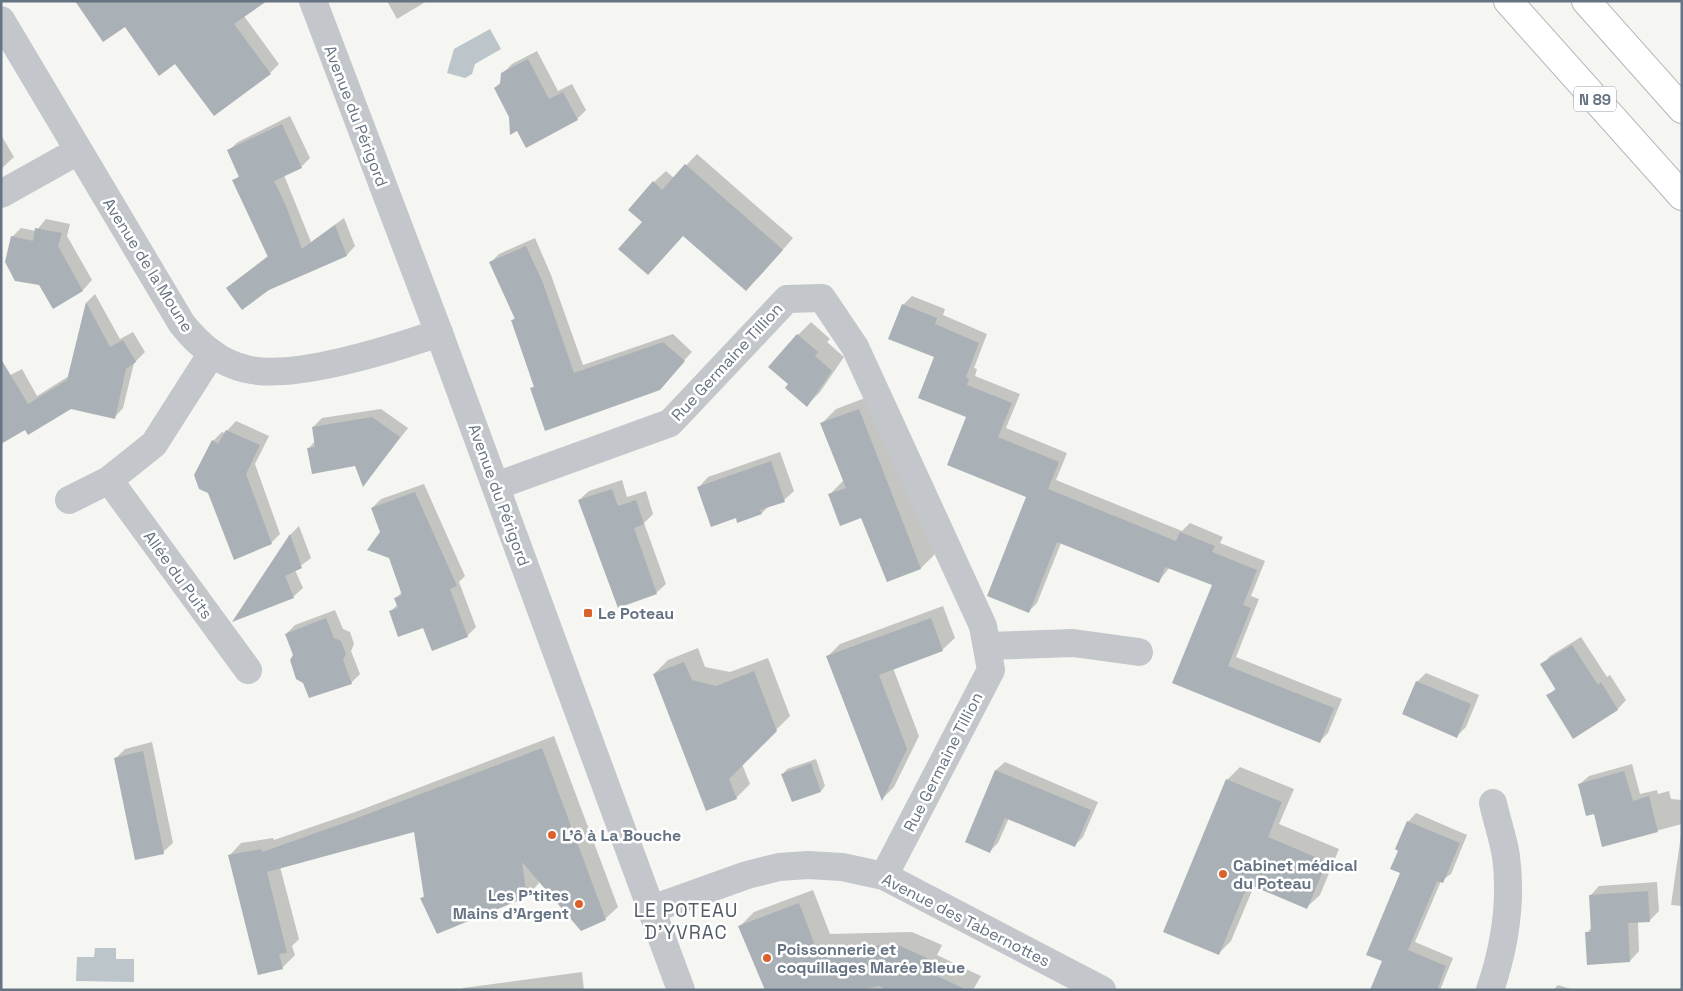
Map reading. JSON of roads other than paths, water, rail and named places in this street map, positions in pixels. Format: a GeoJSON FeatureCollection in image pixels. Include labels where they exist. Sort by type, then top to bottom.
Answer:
{"type":"FeatureCollection","features":[{"type":"Feature","properties":{"kind":"highway","name":"N 89"},"geometry":{"type":"LineString","coordinates":[[1508,1],[1682,196]]}},
{"type":"Feature","properties":{"kind":"highway"},"geometry":{"type":"LineString","coordinates":[[1586,1],[1682,109]]}},
{"type":"Feature","properties":{"kind":"street","name":"Avenue du Périgord"},"geometry":{"type":"LineString","coordinates":[[313,1],[439,333],[682,990]]}},
{"type":"Feature","properties":{"kind":"street","name":"Avenue de la Moune"},"geometry":{"type":"LineString","coordinates":[[1,20],[182,324],[197,343],[232,365],[246,370],[284,371],[309,368],[400,346],[439,333]]}},
{"type":"Feature","properties":{"kind":"street"},"geometry":{"type":"LineString","coordinates":[[1,194],[78,151]]}},
{"type":"Feature","properties":{"kind":"street","name":"Rue Germaine Tillion"},"geometry":{"type":"LineString","coordinates":[[496,486],[670,424],[787,299],[822,298],[856,347],[983,626],[991,670],[884,876]]}},
{"type":"Feature","properties":{"kind":"street"},"geometry":{"type":"LineString","coordinates":[[69,500],[109,480],[154,444],[212,353]]}},
{"type":"Feature","properties":{"kind":"street","name":"Allée du Puits"},"geometry":{"type":"LineString","coordinates":[[109,480],[248,670]]}},
{"type":"Feature","properties":{"kind":"street"},"geometry":{"type":"LineString","coordinates":[[987,646],[1073,643],[1139,652]]}},
{"type":"Feature","properties":{"kind":"street"},"geometry":{"type":"LineString","coordinates":[[1490,990],[1501,958],[1507,925],[1506,856],[1493,803]]}},
{"type":"Feature","properties":{"kind":"street","name":"Avenue des Tabernottes"},"geometry":{"type":"LineString","coordinates":[[652,909],[747,875],[779,867],[808,865],[842,867],[884,876],[1102,990]]}},
{"type":"Feature","properties":{"kind":"place","name":"Le Poteau"},"geometry":{"type":"Point","coordinates":[588,613]}},
{"type":"Feature","properties":{"kind":"place","name":"L'ô à La Bouche"},"geometry":{"type":"Point","coordinates":[552,835]}},
{"type":"Feature","properties":{"kind":"place","name":"Cabinet médical du Poteau"},"geometry":{"type":"Point","coordinates":[1223,874]}},
{"type":"Feature","properties":{"kind":"place","name":"Les P'tites Mains d'Argent"},"geometry":{"type":"Point","coordinates":[579,904]}},
{"type":"Feature","properties":{"kind":"place","name":"Poissonnerie et coquillages Marée Bleue"},"geometry":{"type":"Point","coordinates":[767,958]}},
{"type":"Feature","properties":{"kind":"district","name":"LE POTEAU D'YVRAC"},"geometry":{"type":"Point","coordinates":[686,921]}}]}
